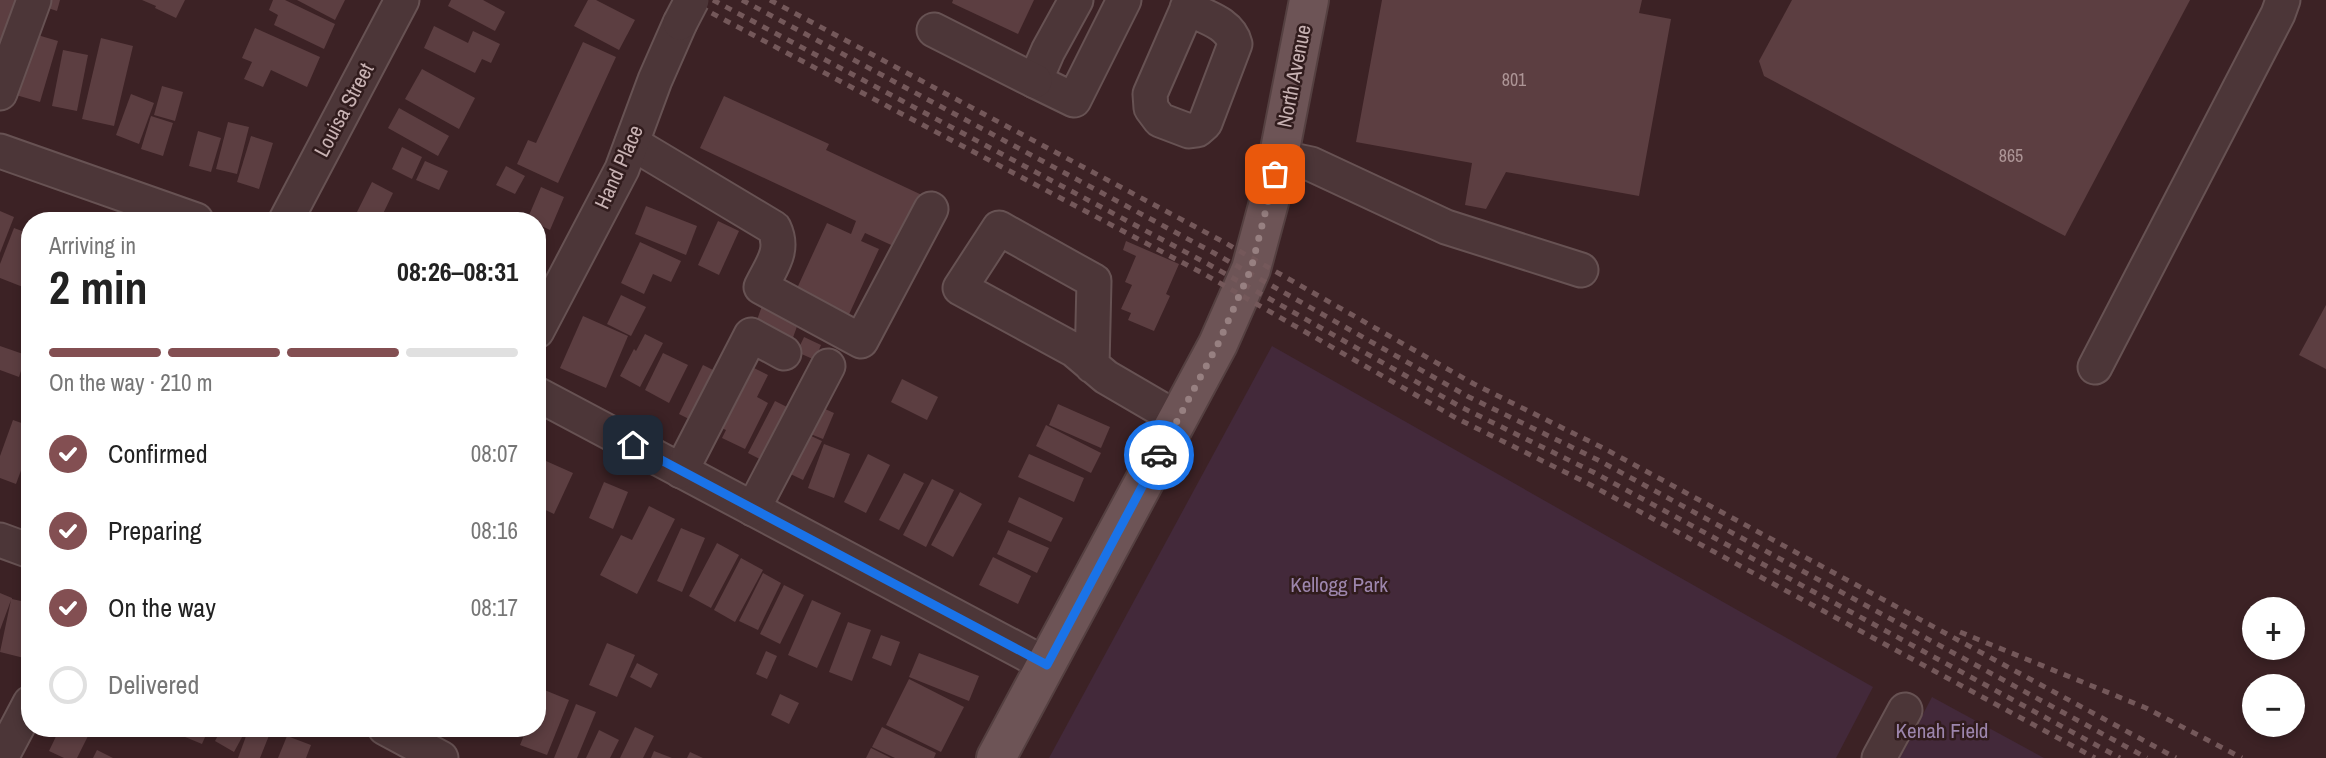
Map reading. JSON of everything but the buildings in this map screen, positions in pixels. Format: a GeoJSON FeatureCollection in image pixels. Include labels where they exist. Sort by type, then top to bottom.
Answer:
{"type":"FeatureCollection","features":[{"type":"Feature","properties":{"kind":"main road","name":"North Avenue"},"geometry":{"type":"LineString","coordinates":[[996,758],[1218,344],[1251,269],[1278,157],[1301,4]]}},
{"type":"Feature","properties":{"kind":"street"},"geometry":{"type":"LineString","coordinates":[[0,93],[34,0]]}},
{"type":"Feature","properties":{"kind":"street","name":"Louisa Street"},"geometry":{"type":"LineString","coordinates":[[290,212],[402,0]]}},
{"type":"Feature","properties":{"kind":"street"},"geometry":{"type":"LineString","coordinates":[[1035,81],[1076,0]]}},
{"type":"Feature","properties":{"kind":"street"},"geometry":{"type":"LineString","coordinates":[[934,30],[1074,100],[1124,0]]}},
{"type":"Feature","properties":{"kind":"street"},"geometry":{"type":"LineString","coordinates":[[2095,368],[2278,15],[2283,0]]}},
{"type":"Feature","properties":{"kind":"street","name":"Hand Place"},"geometry":{"type":"LineString","coordinates":[[546,314],[622,169],[654,80],[686,12]]}},
{"type":"Feature","properties":{"kind":"street"},"geometry":{"type":"LineString","coordinates":[[632,144],[774,228],[779,240],[778,253],[761,287],[862,341],[930,209]]}},
{"type":"Feature","properties":{"kind":"street"},"geometry":{"type":"LineString","coordinates":[[0,151],[174,212]]}},
{"type":"Feature","properties":{"kind":"street"},"geometry":{"type":"LineString","coordinates":[[1278,157],[1311,164],[1446,227],[1581,270]]}},
{"type":"Feature","properties":{"kind":"street"},"geometry":{"type":"LineString","coordinates":[[1092,366],[1094,281],[999,228],[960,288],[1073,350],[1092,366],[1106,377],[1178,419]]}},
{"type":"Feature","properties":{"kind":"street"},"geometry":{"type":"LineString","coordinates":[[681,471],[751,335],[784,353]]}},
{"type":"Feature","properties":{"kind":"street"},"geometry":{"type":"LineString","coordinates":[[753,509],[828,366]]}},
{"type":"Feature","properties":{"kind":"street"},"geometry":{"type":"LineString","coordinates":[[546,399],[1047,665]]}},
{"type":"Feature","properties":{"kind":"street"},"geometry":{"type":"LineString","coordinates":[[0,540],[21,548]]}},
{"type":"Feature","properties":{"kind":"street"},"geometry":{"type":"LineString","coordinates":[[1880,758],[1905,710]]}},
{"type":"Feature","properties":{"kind":"street"},"geometry":{"type":"LineString","coordinates":[[1,758],[21,720]]}},
{"type":"Feature","properties":{"kind":"street"},"geometry":{"type":"LineString","coordinates":[[402,737],[441,758]]}},
{"type":"Feature","properties":{"kind":"green space","name":"Kellogg Park"},"geometry":{"type":"Polygon","coordinates":[[[1272,346],[1873,687],[1836,758],[1049,758],[1272,346]]]}},
{"type":"Feature","properties":{"kind":"green space","name":"Kenah Field"},"geometry":{"type":"Polygon","coordinates":[[[1932,697],[2044,758],[1900,758],[1932,697]]]}},
{"type":"Feature","properties":{"kind":"railway"},"geometry":{"type":"LineString","coordinates":[[687,0],[1204,274],[1456,418],[1587,483],[2095,758]]}},
{"type":"Feature","properties":{"kind":"railway"},"geometry":{"type":"LineString","coordinates":[[713,0],[1208,264],[1461,407],[1593,472],[2120,758]]}},
{"type":"Feature","properties":{"kind":"railway"},"geometry":{"type":"LineString","coordinates":[[742,0],[1214,253],[1467,396],[1598,460],[2147,758]]}},
{"type":"Feature","properties":{"kind":"railway"},"geometry":{"type":"LineString","coordinates":[[770,0],[1220,240],[1474,384],[1605,449],[2176,758]]}},
{"type":"Feature","properties":{"kind":"railway"},"geometry":{"type":"LineString","coordinates":[[1960,632],[2146,708],[2242,758]]}},
{"type":"Feature","properties":{"kind":"way so far"},"geometry":{"type":"LineString","coordinates":[[1159,455],[1218,344],[1251,269],[1275,174]]}},
{"type":"Feature","properties":{"kind":"route"},"geometry":{"type":"LineString","coordinates":[[633,445],[1047,665],[1159,455]]}}]}
